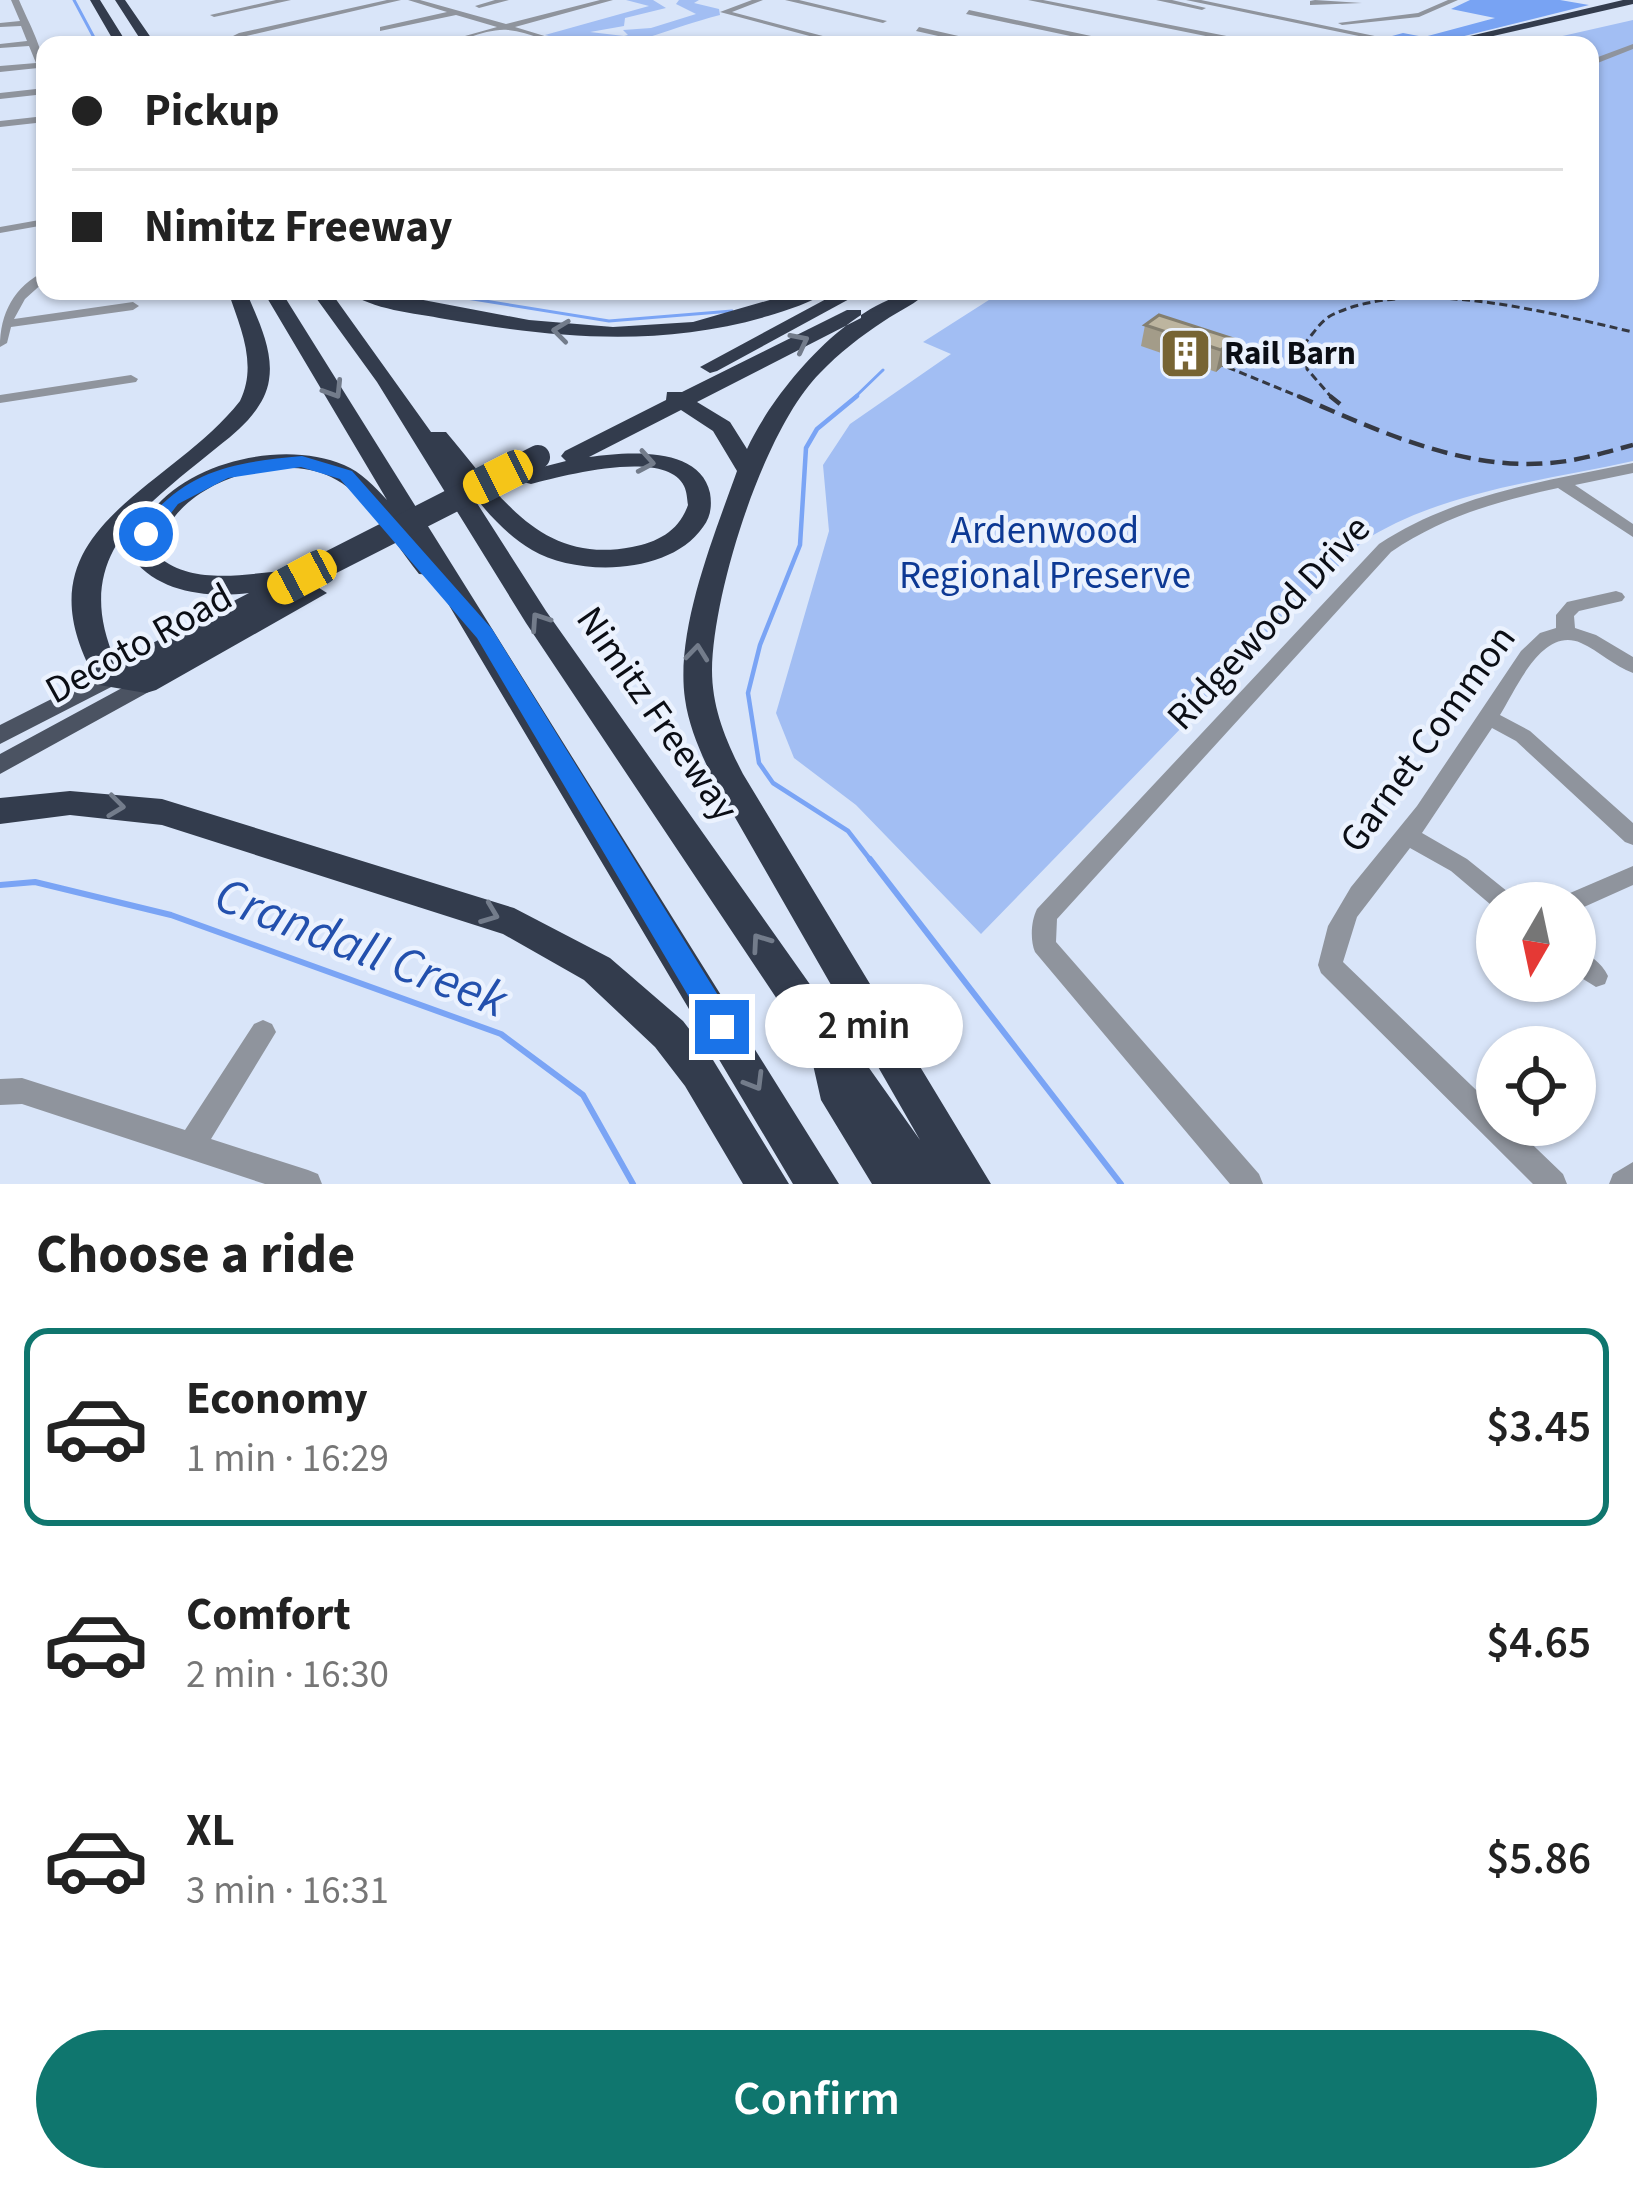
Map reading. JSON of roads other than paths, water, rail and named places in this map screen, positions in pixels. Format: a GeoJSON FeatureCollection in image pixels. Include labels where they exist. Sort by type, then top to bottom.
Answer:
{"type":"FeatureCollection","features":[{"type":"Feature","properties":{"kind":"highway"},"geometry":{"type":"LineString","coordinates":[[95,0],[117,36]]}},
{"type":"Feature","properties":{"kind":"highway"},"geometry":{"type":"LineString","coordinates":[[120,0],[144,36]]}},
{"type":"Feature","properties":{"kind":"highway"},"geometry":{"type":"LineString","coordinates":[[1478,36],[1633,1]]}},
{"type":"Feature","properties":{"kind":"highway"},"geometry":{"type":"LineString","coordinates":[[1526,36],[1633,11]]}},
{"type":"Feature","properties":{"kind":"highway"},"geometry":{"type":"LineString","coordinates":[[146,683],[109,678],[85,626],[84,585],[92,562],[135,503],[221,433],[250,401],[260,370],[240,300]]}},
{"type":"Feature","properties":{"kind":"highway"},"geometry":{"type":"LineString","coordinates":[[278,300],[817,1184]]}},
{"type":"Feature","properties":{"kind":"highway","name":"Nimitz Freeway"},"geometry":{"type":"LineString","coordinates":[[327,300],[387,380],[536,617],[926,1184]]}},
{"type":"Feature","properties":{"kind":"highway"},"geometry":{"type":"LineString","coordinates":[[387,300],[413,308],[617,336],[719,326],[793,300]]}},
{"type":"Feature","properties":{"kind":"highway"},"geometry":{"type":"LineString","coordinates":[[681,393],[840,300]]}},
{"type":"Feature","properties":{"kind":"highway"},"geometry":{"type":"LineString","coordinates":[[681,393],[881,300]]}},
{"type":"Feature","properties":{"kind":"highway"},"geometry":{"type":"LineString","coordinates":[[905,300],[841,338],[775,416],[747,468],[700,628],[694,688],[703,724],[729,779],[970,1184]]}},
{"type":"Feature","properties":{"kind":"highway"},"geometry":{"type":"LineString","coordinates":[[387,380],[519,527],[556,552],[595,560],[638,556],[683,534],[696,518],[700,503],[697,487],[685,475],[638,459],[534,467]]}},
{"type":"Feature","properties":{"kind":"highway"},"geometry":{"type":"LineString","coordinates":[[681,393],[722,427],[747,468]]}},
{"type":"Feature","properties":{"kind":"highway","name":"Decoto Road"},"geometry":{"type":"LineString","coordinates":[[109,678],[308,585],[681,393]]}},
{"type":"Feature","properties":{"kind":"highway"},"geometry":{"type":"LineString","coordinates":[[308,585],[226,587],[169,578],[151,566],[144,550],[146,534],[172,500],[222,474],[276,462],[328,466],[362,491],[485,634]]}},
{"type":"Feature","properties":{"kind":"highway","name":"Decoto Road"},"geometry":{"type":"LineString","coordinates":[[146,683],[308,585]]}},
{"type":"Feature","properties":{"kind":"highway"},"geometry":{"type":"LineString","coordinates":[[0,812],[70,803],[162,812],[514,923],[597,969],[652,1017],[699,1073],[767,1184]]}},
{"type":"Feature","properties":{"kind":"highway"},"geometry":{"type":"LineString","coordinates":[[826,1038],[835,1088],[897,1184]]}},
{"type":"Feature","properties":{"kind":"main road","name":"Decoto Road"},"geometry":{"type":"LineString","coordinates":[[0,735],[109,678]]}},
{"type":"Feature","properties":{"kind":"main road","name":"Decoto Road"},"geometry":{"type":"LineString","coordinates":[[0,765],[146,683]]}},
{"type":"Feature","properties":{"kind":"street"},"geometry":{"type":"LineString","coordinates":[[214,15],[287,0]]}},
{"type":"Feature","properties":{"kind":"street"},"geometry":{"type":"LineString","coordinates":[[237,36],[397,0],[452,13]]}},
{"type":"Feature","properties":{"kind":"street"},"geometry":{"type":"LineString","coordinates":[[412,0],[534,36]]}},
{"type":"Feature","properties":{"kind":"street"},"geometry":{"type":"LineString","coordinates":[[479,6],[505,0]]}},
{"type":"Feature","properties":{"kind":"street"},"geometry":{"type":"LineString","coordinates":[[472,36],[609,0]]}},
{"type":"Feature","properties":{"kind":"street"},"geometry":{"type":"LineString","coordinates":[[759,0],[725,13],[817,36]]}},
{"type":"Feature","properties":{"kind":"street"},"geometry":{"type":"LineString","coordinates":[[789,0],[883,21]]}},
{"type":"Feature","properties":{"kind":"street"},"geometry":{"type":"LineString","coordinates":[[910,0],[932,4]]}},
{"type":"Feature","properties":{"kind":"street"},"geometry":{"type":"LineString","coordinates":[[1032,0],[1216,36]]}},
{"type":"Feature","properties":{"kind":"street"},"geometry":{"type":"LineString","coordinates":[[1078,35],[1164,0],[1308,24],[1419,15],[1454,0]]}},
{"type":"Feature","properties":{"kind":"street"},"geometry":{"type":"LineString","coordinates":[[1190,0],[1369,36]]}},
{"type":"Feature","properties":{"kind":"street"},"geometry":{"type":"LineString","coordinates":[[0,6],[16,2],[36,51]]}},
{"type":"Feature","properties":{"kind":"street"},"geometry":{"type":"LineString","coordinates":[[969,12],[1083,36]]}},
{"type":"Feature","properties":{"kind":"street"},"geometry":{"type":"LineString","coordinates":[[383,29],[452,13]]}},
{"type":"Feature","properties":{"kind":"street"},"geometry":{"type":"LineString","coordinates":[[1367,22],[1352,27],[1378,36]]}},
{"type":"Feature","properties":{"kind":"street"},"geometry":{"type":"LineString","coordinates":[[0,26],[26,23]]}},
{"type":"Feature","properties":{"kind":"street"},"geometry":{"type":"LineString","coordinates":[[503,28],[527,36]]}},
{"type":"Feature","properties":{"kind":"street"},"geometry":{"type":"LineString","coordinates":[[919,29],[950,36]]}},
{"type":"Feature","properties":{"kind":"street"},"geometry":{"type":"LineString","coordinates":[[0,46],[33,43]]}},
{"type":"Feature","properties":{"kind":"street"},"geometry":{"type":"LineString","coordinates":[[1599,59],[1633,46]]}},
{"type":"Feature","properties":{"kind":"street"},"geometry":{"type":"LineString","coordinates":[[0,70],[36,70]]}},
{"type":"Feature","properties":{"kind":"street"},"geometry":{"type":"LineString","coordinates":[[0,96],[36,92]]}},
{"type":"Feature","properties":{"kind":"street"},"geometry":{"type":"LineString","coordinates":[[0,124],[36,120]]}},
{"type":"Feature","properties":{"kind":"street"},"geometry":{"type":"LineString","coordinates":[[0,230],[36,224]]}},
{"type":"Feature","properties":{"kind":"street"},"geometry":{"type":"LineString","coordinates":[[0,343],[8,310],[21,291],[36,281]]}},
{"type":"Feature","properties":{"kind":"street"},"geometry":{"type":"LineString","coordinates":[[0,294],[21,291]]}},
{"type":"Feature","properties":{"kind":"street"},"geometry":{"type":"LineString","coordinates":[[5,324],[133,306]]}},
{"type":"Feature","properties":{"kind":"street"},"geometry":{"type":"LineString","coordinates":[[0,399],[131,379]]}},
{"type":"Feature","properties":{"kind":"street","name":"Ridgewood Drive"},"geometry":{"type":"LineString","coordinates":[[1249,1184],[1044,945],[1045,916],[1385,548],[1407,530],[1443,514],[1633,468]]}},
{"type":"Feature","properties":{"kind":"street"},"geometry":{"type":"LineString","coordinates":[[1562,484],[1633,532]]}},
{"type":"Feature","properties":{"kind":"street","name":"Garnet Common"},"geometry":{"type":"LineString","coordinates":[[1553,1184],[1330,965],[1334,932],[1378,867],[1407,836],[1528,656],[1547,637],[1566,632],[1565,615],[1574,606],[1616,596]]}},
{"type":"Feature","properties":{"kind":"street"},"geometry":{"type":"LineString","coordinates":[[1566,632],[1589,639],[1633,666]]}},
{"type":"Feature","properties":{"kind":"street"},"geometry":{"type":"LineString","coordinates":[[1488,716],[1523,736],[1633,836]]}},
{"type":"Feature","properties":{"kind":"street"},"geometry":{"type":"LineString","coordinates":[[1407,836],[1460,865],[1480,882]]}},
{"type":"Feature","properties":{"kind":"street"},"geometry":{"type":"LineString","coordinates":[[1596,892],[1633,875]]}},
{"type":"Feature","properties":{"kind":"street"},"geometry":{"type":"LineString","coordinates":[[193,1144],[263,1032]]}},
{"type":"Feature","properties":{"kind":"street"},"geometry":{"type":"LineString","coordinates":[[0,1092],[22,1091],[308,1184]]}},
{"type":"Feature","properties":{"kind":"street"},"geometry":{"type":"LineString","coordinates":[[1622,1184],[1633,1176]]}},
{"type":"Feature","properties":{"kind":"waterway"},"geometry":{"type":"LineString","coordinates":[[74,0],[93,36]]}},
{"type":"Feature","properties":{"kind":"waterway"},"geometry":{"type":"LineString","coordinates":[[479,300],[609,321],[732,311]]}},
{"type":"Feature","properties":{"kind":"waterway"},"geometry":{"type":"LineString","coordinates":[[853,399],[883,370]]}},
{"type":"Feature","properties":{"kind":"waterway"},"geometry":{"type":"LineString","coordinates":[[857,396],[817,429],[806,448],[800,545],[760,645],[748,693],[759,763],[773,783],[848,831],[872,862]]}},
{"type":"Feature","properties":{"kind":"waterway"},"geometry":{"type":"LineString","coordinates":[[870,859],[1121,1184]]}},
{"type":"Feature","properties":{"kind":"waterway","name":"Crandall Creek"},"geometry":{"type":"LineString","coordinates":[[0,885],[35,882],[171,915],[501,1034],[583,1095],[633,1184]]}},
{"type":"Feature","properties":{"kind":"railway"},"geometry":{"type":"LineString","coordinates":[[1331,397],[1307,369],[1305,343],[1330,316],[1392,300]]}},
{"type":"Feature","properties":{"kind":"railway"},"geometry":{"type":"LineString","coordinates":[[1466,300],[1633,332]]}},
{"type":"Feature","properties":{"kind":"railway"},"geometry":{"type":"LineString","coordinates":[[1193,353],[1304,398]]}},
{"type":"Feature","properties":{"kind":"railway"},"geometry":{"type":"LineString","coordinates":[[1298,396],[1304,398]]}},
{"type":"Feature","properties":{"kind":"railway"},"geometry":{"type":"LineString","coordinates":[[1331,397],[1340,404]]}},
{"type":"Feature","properties":{"kind":"railway"},"geometry":{"type":"LineString","coordinates":[[1304,398],[1421,445],[1485,461],[1560,462],[1633,445]]}},
{"type":"Feature","properties":{"kind":"place","name":"Rail Barn"},"geometry":{"type":"Point","coordinates":[1185,353]}},
{"type":"Feature","properties":{"kind":"park label","name":"Ardenwood Regional Preserve"},"geometry":{"type":"Point","coordinates":[1045,554]}}]}
